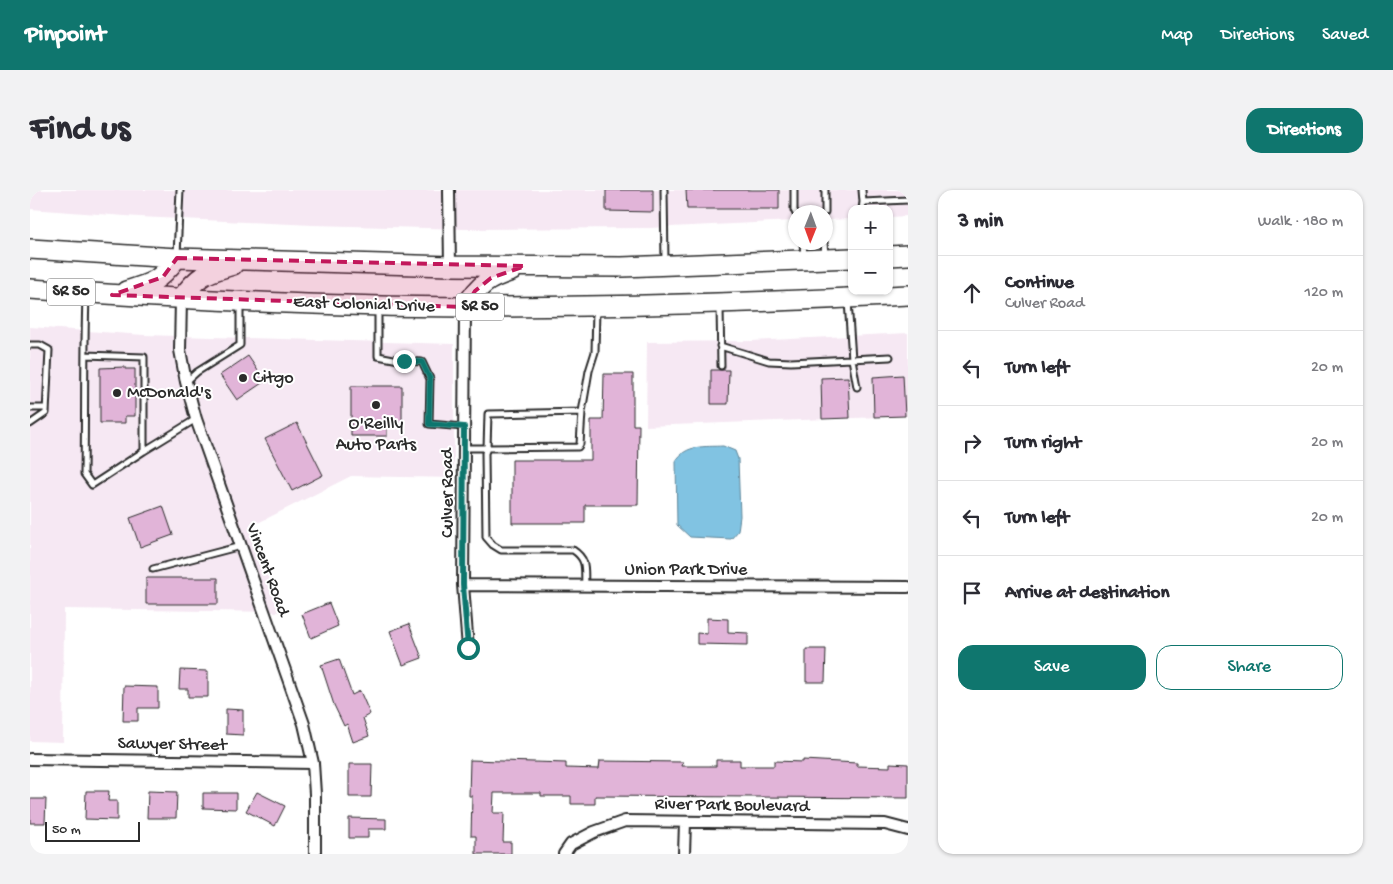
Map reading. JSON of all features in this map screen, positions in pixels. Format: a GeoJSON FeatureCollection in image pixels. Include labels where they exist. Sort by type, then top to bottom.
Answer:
{"type":"FeatureCollection","features":[{"type":"Feature","properties":{"kind":"highway","name":"SR 50"},"geometry":{"type":"LineString","coordinates":[[30,249],[177,258],[450,266],[665,265],[804,251],[825,251],[848,257]]}},
{"type":"Feature","properties":{"kind":"highway"},"geometry":{"type":"LineString","coordinates":[[893,256],[908,255]]}},
{"type":"Feature","properties":{"kind":"highway"},"geometry":{"type":"LineString","coordinates":[[112,295],[145,286],[163,276],[177,258]]}},
{"type":"Feature","properties":{"kind":"highway"},"geometry":{"type":"LineString","coordinates":[[181,299],[193,282],[209,272],[248,260]]}},
{"type":"Feature","properties":{"kind":"highway"},"geometry":{"type":"LineString","coordinates":[[465,307],[475,291],[491,278],[525,266]]}},
{"type":"Feature","properties":{"kind":"highway","name":"East Colonial Drive"},"geometry":{"type":"LineString","coordinates":[[30,289],[181,299],[465,307],[720,304],[908,295]]}},
{"type":"Feature","properties":{"kind":"street"},"geometry":{"type":"LineString","coordinates":[[449,190],[450,266]]}},
{"type":"Feature","properties":{"kind":"street","name":"Vincent Road"},"geometry":{"type":"LineString","coordinates":[[181,299],[180,350],[196,419],[304,724],[313,763],[316,794],[315,854]]}},
{"type":"Feature","properties":{"kind":"street","name":"Culver Road"},"geometry":{"type":"LineString","coordinates":[[465,307],[463,585],[468,648]]}},
{"type":"Feature","properties":{"kind":"street","name":"Union Park Drive"},"geometry":{"type":"LineString","coordinates":[[463,585],[908,587]]}},
{"type":"Feature","properties":{"kind":"street","name":"Sawyer Street"},"geometry":{"type":"LineString","coordinates":[[30,759],[313,763]]}},
{"type":"Feature","properties":{"kind":"street","name":"River Park Boulevard"},"geometry":{"type":"LineString","coordinates":[[564,854],[571,844],[594,832],[625,821],[885,824],[908,830]]}},
{"type":"Feature","properties":{"kind":"street"},"geometry":{"type":"LineString","coordinates":[[684,854],[685,822]]}},
{"type":"Feature","properties":{"kind":"lane"},"geometry":{"type":"LineString","coordinates":[[177,258],[180,190]]}},
{"type":"Feature","properties":{"kind":"lane"},"geometry":{"type":"LineString","coordinates":[[664,190],[665,265]]}},
{"type":"Feature","properties":{"kind":"lane"},"geometry":{"type":"LineString","coordinates":[[794,190],[794,205]]}},
{"type":"Feature","properties":{"kind":"lane"},"geometry":{"type":"LineString","coordinates":[[825,190],[825,205]]}},
{"type":"Feature","properties":{"kind":"lane"},"geometry":{"type":"LineString","coordinates":[[862,190],[863,205]]}},
{"type":"Feature","properties":{"kind":"lane"},"geometry":{"type":"LineString","coordinates":[[863,202],[908,200]]}},
{"type":"Feature","properties":{"kind":"lane"},"geometry":{"type":"LineString","coordinates":[[86,293],[84,474],[92,485],[196,419]]}},
{"type":"Feature","properties":{"kind":"lane"},"geometry":{"type":"LineString","coordinates":[[848,298],[852,359],[857,388]]}},
{"type":"Feature","properties":{"kind":"lane"},"geometry":{"type":"LineString","coordinates":[[186,382],[197,372],[240,345],[240,301]]}},
{"type":"Feature","properties":{"kind":"lane"},"geometry":{"type":"LineString","coordinates":[[720,304],[721,366]]}},
{"type":"Feature","properties":{"kind":"lane"},"geometry":{"type":"LineString","coordinates":[[378,306],[378,356],[422,362],[430,379],[429,424],[464,427]]}},
{"type":"Feature","properties":{"kind":"lane"},"geometry":{"type":"LineString","coordinates":[[464,448],[578,447],[580,444],[582,412],[589,371],[595,352],[596,306]]}},
{"type":"Feature","properties":{"kind":"lane"},"geometry":{"type":"LineString","coordinates":[[30,345],[40,345],[49,350],[46,413],[30,424]]}},
{"type":"Feature","properties":{"kind":"lane"},"geometry":{"type":"LineString","coordinates":[[720,346],[769,361],[791,362],[890,358]]}},
{"type":"Feature","properties":{"kind":"lane"},"geometry":{"type":"LineString","coordinates":[[85,355],[144,357],[144,451]]}},
{"type":"Feature","properties":{"kind":"lane"},"geometry":{"type":"LineString","coordinates":[[30,408],[46,408]]}},
{"type":"Feature","properties":{"kind":"lane"},"geometry":{"type":"LineString","coordinates":[[582,412],[488,414],[488,448],[485,453],[486,537],[501,550],[573,550],[585,562],[585,586]]}},
{"type":"Feature","properties":{"kind":"lane"},"geometry":{"type":"LineString","coordinates":[[153,570],[241,546]]}},
{"type":"Feature","properties":{"kind":"highlighted area"},"geometry":{"type":"Polygon","coordinates":[[[177,258],[525,266],[491,278],[475,291],[465,307],[112,295],[163,277],[177,258]]]}},
{"type":"Feature","properties":{"kind":"shaded area"},"geometry":{"type":"Polygon","coordinates":[[[30,190],[908,190],[908,216],[893,217],[893,205],[848,205],[848,219],[833,220],[833,205],[788,205],[788,221],[649,228],[464,229],[313,225],[139,217],[30,209],[30,190]]]}},
{"type":"Feature","properties":{"kind":"shaded area"},"geometry":{"type":"Polygon","coordinates":[[[30,327],[144,335],[454,344],[454,478],[351,476],[250,527],[282,612],[64,609],[63,742],[30,741],[30,327]]]}},
{"type":"Feature","properties":{"kind":"shaded area"},"geometry":{"type":"Polygon","coordinates":[[[908,333],[908,416],[646,426],[647,342],[752,341],[908,333]]]}},
{"type":"Feature","properties":{"kind":"water"},"geometry":{"type":"Polygon","coordinates":[[[723,446],[735,451],[738,459],[740,516],[738,531],[731,539],[690,537],[677,525],[676,461],[685,452],[696,447],[723,446]]]}},
{"type":"Feature","properties":{"kind":"building"},"geometry":{"type":"Polygon","coordinates":[[[606,190],[653,190],[653,212],[606,211],[606,190]]]}},
{"type":"Feature","properties":{"kind":"building"},"geometry":{"type":"Polygon","coordinates":[[[686,190],[779,190],[779,209],[687,209],[686,190]]]}},
{"type":"Feature","properties":{"kind":"building","name":"Citgo"},"geometry":{"type":"Polygon","coordinates":[[[248,356],[265,381],[237,400],[220,375],[248,356]]]}},
{"type":"Feature","properties":{"kind":"building","name":"McDonald's"},"geometry":{"type":"Polygon","coordinates":[[[125,367],[125,369],[135,369],[135,416],[125,416],[125,423],[100,423],[100,368],[125,367]]]}},
{"type":"Feature","properties":{"kind":"building"},"geometry":{"type":"Polygon","coordinates":[[[711,370],[729,370],[728,404],[711,404],[711,370]]]}},
{"type":"Feature","properties":{"kind":"building"},"geometry":{"type":"Polygon","coordinates":[[[604,374],[633,374],[633,425],[639,425],[638,505],[585,505],[585,523],[512,523],[512,460],[591,460],[591,420],[603,420],[604,374]]]}},
{"type":"Feature","properties":{"kind":"building"},"geometry":{"type":"Polygon","coordinates":[[[903,375],[905,416],[874,417],[873,377],[903,375]]]}},
{"type":"Feature","properties":{"kind":"building"},"geometry":{"type":"Polygon","coordinates":[[[848,377],[850,418],[822,419],[821,378],[848,377]]]}},
{"type":"Feature","properties":{"kind":"building","name":"O'Reilly Auto Parts"},"geometry":{"type":"Polygon","coordinates":[[[351,386],[402,386],[402,424],[387,424],[387,436],[351,436],[351,386]]]}},
{"type":"Feature","properties":{"kind":"building"},"geometry":{"type":"Polygon","coordinates":[[[297,423],[323,475],[292,491],[265,439],[297,423]]]}},
{"type":"Feature","properties":{"kind":"building"},"geometry":{"type":"Polygon","coordinates":[[[163,506],[173,535],[140,547],[130,518],[163,506]]]}},
{"type":"Feature","properties":{"kind":"building"},"geometry":{"type":"Polygon","coordinates":[[[146,578],[218,578],[218,604],[146,604],[146,578]]]}},
{"type":"Feature","properties":{"kind":"building"},"geometry":{"type":"Polygon","coordinates":[[[329,603],[338,626],[311,638],[302,614],[329,603]]]}},
{"type":"Feature","properties":{"kind":"building"},"geometry":{"type":"Polygon","coordinates":[[[707,618],[728,619],[728,632],[748,633],[748,645],[697,644],[697,633],[707,634],[707,618]]]}},
{"type":"Feature","properties":{"kind":"building"},"geometry":{"type":"Polygon","coordinates":[[[409,624],[422,658],[403,665],[390,631],[409,624]]]}},
{"type":"Feature","properties":{"kind":"building"},"geometry":{"type":"Polygon","coordinates":[[[806,649],[826,649],[825,682],[806,682],[806,649]]]}},
{"type":"Feature","properties":{"kind":"building"},"geometry":{"type":"Polygon","coordinates":[[[339,659],[352,695],[360,691],[370,714],[363,718],[369,736],[353,742],[347,724],[344,726],[334,705],[321,665],[339,659]]]}},
{"type":"Feature","properties":{"kind":"building"},"geometry":{"type":"Polygon","coordinates":[[[180,670],[208,671],[208,697],[188,697],[188,689],[179,689],[180,670]]]}},
{"type":"Feature","properties":{"kind":"building"},"geometry":{"type":"Polygon","coordinates":[[[124,686],[158,687],[158,708],[138,708],[138,721],[123,721],[124,686]]]}},
{"type":"Feature","properties":{"kind":"building"},"geometry":{"type":"Polygon","coordinates":[[[226,709],[243,710],[243,735],[226,734],[226,709]]]}},
{"type":"Feature","properties":{"kind":"building"},"geometry":{"type":"Polygon","coordinates":[[[470,760],[566,763],[566,768],[599,769],[600,761],[683,762],[682,766],[716,766],[716,760],[740,760],[740,766],[774,766],[774,761],[803,762],[803,760],[857,763],[857,766],[890,767],[890,763],[908,764],[908,798],[595,796],[595,804],[571,804],[571,796],[541,796],[541,793],[494,793],[493,813],[504,813],[503,842],[511,842],[511,854],[476,854],[476,836],[471,836],[472,796],[469,796],[470,760]]]}},
{"type":"Feature","properties":{"kind":"building"},"geometry":{"type":"Polygon","coordinates":[[[349,764],[372,764],[371,797],[349,797],[349,764]]]}},
{"type":"Feature","properties":{"kind":"building"},"geometry":{"type":"Polygon","coordinates":[[[86,791],[109,791],[108,801],[117,801],[117,820],[85,819],[86,791]]]}},
{"type":"Feature","properties":{"kind":"building"},"geometry":{"type":"Polygon","coordinates":[[[148,791],[177,792],[176,818],[147,818],[148,791]]]}},
{"type":"Feature","properties":{"kind":"building"},"geometry":{"type":"Polygon","coordinates":[[[257,792],[285,806],[275,826],[246,811],[257,792]]]}},
{"type":"Feature","properties":{"kind":"building"},"geometry":{"type":"Polygon","coordinates":[[[203,793],[236,793],[236,809],[203,808],[203,793]]]}},
{"type":"Feature","properties":{"kind":"building"},"geometry":{"type":"Polygon","coordinates":[[[30,799],[46,799],[45,823],[30,823],[30,799]]]}},
{"type":"Feature","properties":{"kind":"building"},"geometry":{"type":"Polygon","coordinates":[[[349,818],[386,819],[386,829],[368,829],[368,838],[349,838],[349,818]]]}},
{"type":"Feature","properties":{"kind":"place","name":"Citgo"},"geometry":{"type":"Point","coordinates":[243,378]}},
{"type":"Feature","properties":{"kind":"place","name":"McDonald's"},"geometry":{"type":"Point","coordinates":[117,393]}},
{"type":"Feature","properties":{"kind":"place","name":"O'Reilly Auto Parts"},"geometry":{"type":"Point","coordinates":[376,405]}},
{"type":"Feature","properties":{"kind":"route"},"geometry":{"type":"LineString","coordinates":[[404,361],[422,362],[430,379],[429,424],[464,427],[463,585],[468,648]]}}]}
